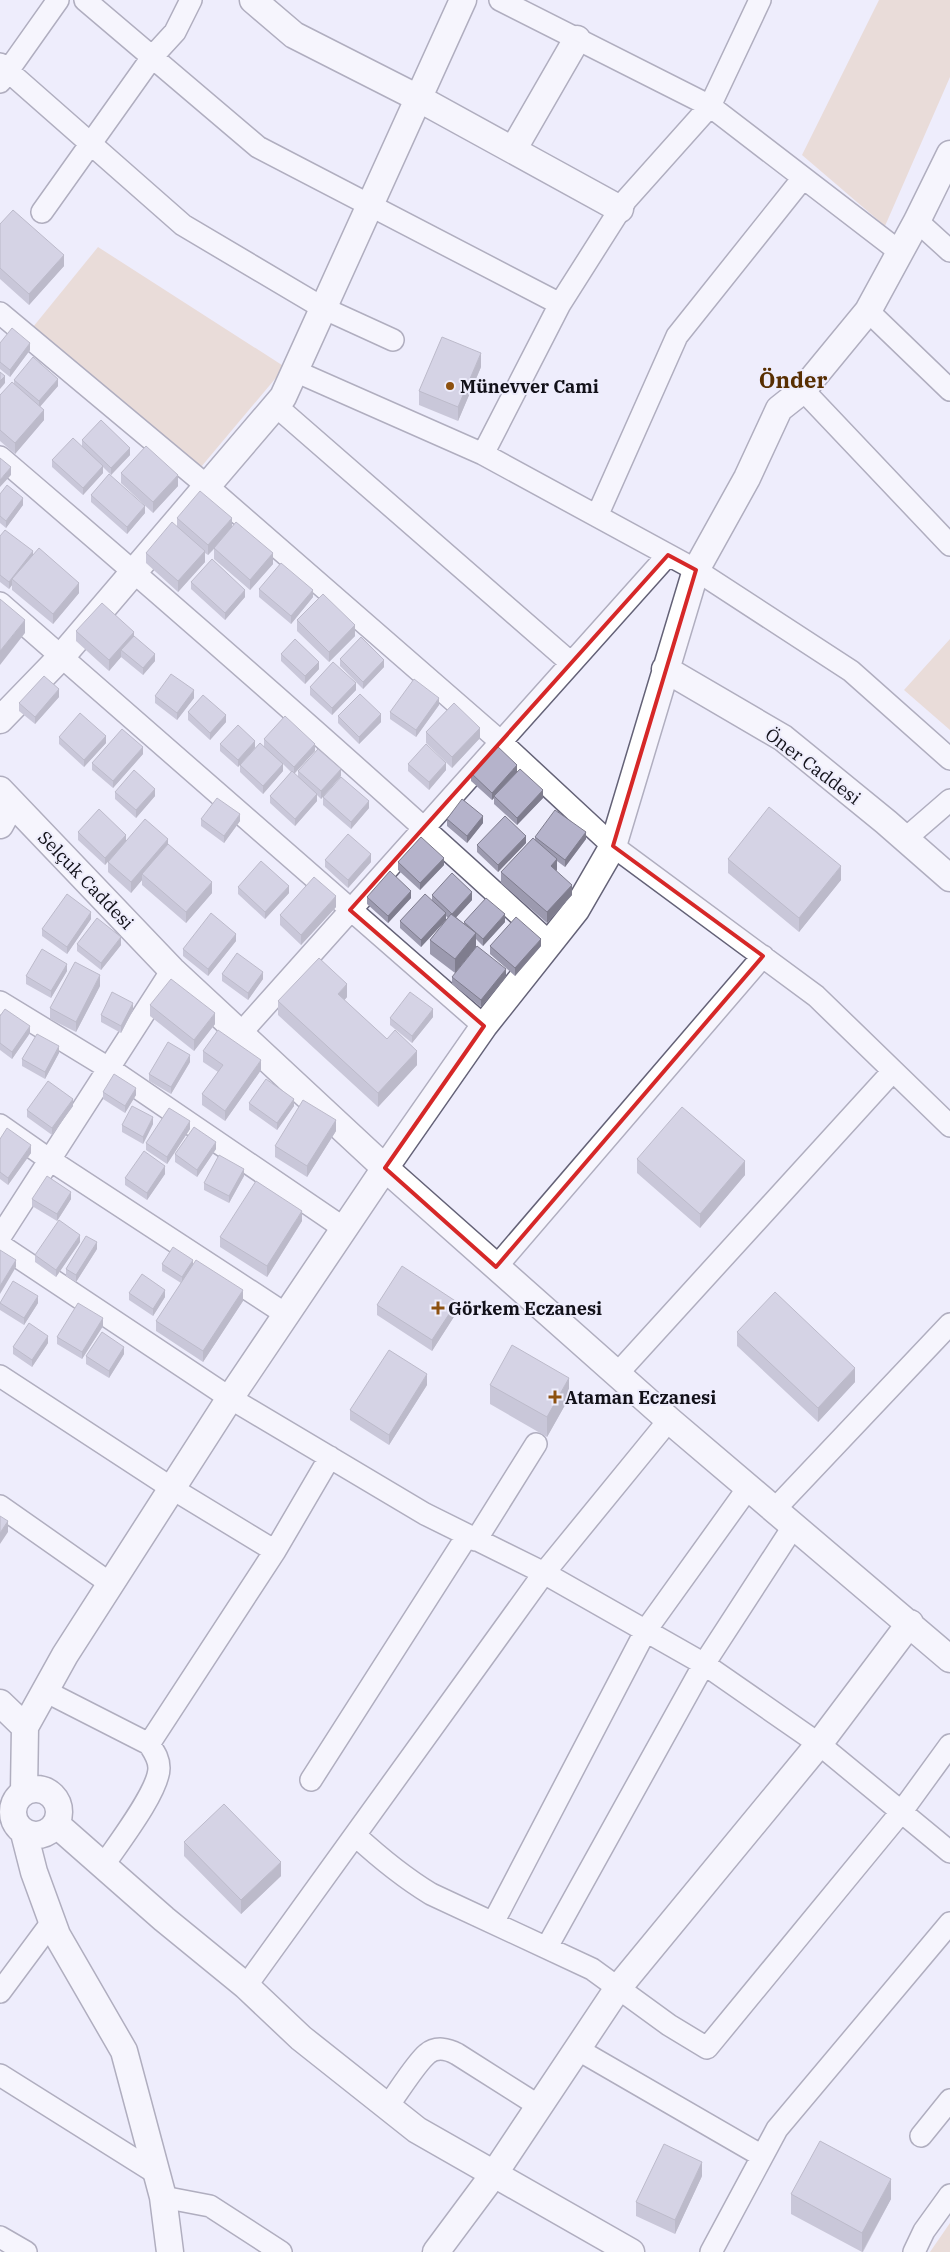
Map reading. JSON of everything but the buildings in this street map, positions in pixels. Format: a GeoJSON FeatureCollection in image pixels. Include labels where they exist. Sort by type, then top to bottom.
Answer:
{"type":"FeatureCollection","features":[{"type":"Feature","properties":{"kind":"street"},"geometry":{"type":"LineString","coordinates":[[58,0],[3,73],[90,144],[183,225],[323,308],[393,340]]}},
{"type":"Feature","properties":{"kind":"street"},"geometry":{"type":"LineString","coordinates":[[85,0],[258,147],[560,304]]}},
{"type":"Feature","properties":{"kind":"street"},"geometry":{"type":"LineString","coordinates":[[42,212],[153,56],[176,32],[191,0]]}},
{"type":"Feature","properties":{"kind":"street"},"geometry":{"type":"LineString","coordinates":[[254,0],[294,35],[418,98],[620,209]]}},
{"type":"Feature","properties":{"kind":"street"},"geometry":{"type":"LineString","coordinates":[[0,720],[62,656],[283,397],[463,0]]}},
{"type":"Feature","properties":{"kind":"street"},"geometry":{"type":"LineString","coordinates":[[500,0],[710,106],[900,252]]}},
{"type":"Feature","properties":{"kind":"street"},"geometry":{"type":"LineString","coordinates":[[483,454],[560,304],[620,209],[710,106],[760,0]]}},
{"type":"Feature","properties":{"kind":"street"},"geometry":{"type":"LineString","coordinates":[[513,150],[577,39]]}},
{"type":"Feature","properties":{"kind":"street"},"geometry":{"type":"LineString","coordinates":[[24,1792],[25,1727],[44,1691],[230,1398],[385,1168],[484,1026],[576,910],[614,846],[696,570],[747,478],[779,409],[802,390],[868,311],[918,221],[950,154]]}},
{"type":"Feature","properties":{"kind":"street"},"geometry":{"type":"LineString","coordinates":[[597,516],[677,336],[803,178]]}},
{"type":"Feature","properties":{"kind":"street"},"geometry":{"type":"LineString","coordinates":[[918,221],[950,251]]}},
{"type":"Feature","properties":{"kind":"street"},"geometry":{"type":"LineString","coordinates":[[868,311],[950,390]]}},
{"type":"Feature","properties":{"kind":"street"},"geometry":{"type":"LineString","coordinates":[[0,313],[207,486],[501,742],[614,846],[816,996],[949,1122]]}},
{"type":"Feature","properties":{"kind":"street"},"geometry":{"type":"LineString","coordinates":[[295,371],[483,454],[696,570],[851,671],[950,759]]}},
{"type":"Feature","properties":{"kind":"street"},"geometry":{"type":"LineString","coordinates":[[802,390],[950,545]]}},
{"type":"Feature","properties":{"kind":"street"},"geometry":{"type":"LineString","coordinates":[[276,406],[571,663]]}},
{"type":"Feature","properties":{"kind":"street"},"geometry":{"type":"LineString","coordinates":[[0,457],[134,571],[424,827],[550,943]]}},
{"type":"Feature","properties":{"kind":"street"},"geometry":{"type":"LineString","coordinates":[[240,1034],[668,555]]}},
{"type":"Feature","properties":{"kind":"street"},"geometry":{"type":"LineString","coordinates":[[0,603],[484,1026]]}},
{"type":"Feature","properties":{"kind":"street","name":"Öner Caddesi"},"geometry":{"type":"LineString","coordinates":[[665,670],[783,738],[950,878]]}},
{"type":"Feature","properties":{"kind":"street"},"geometry":{"type":"LineString","coordinates":[[905,839],[950,800]]}},
{"type":"Feature","properties":{"kind":"street","name":"Selçuk Caddesi"},"geometry":{"type":"LineString","coordinates":[[4,806],[172,970],[385,1168],[669,1420],[910,1623],[950,1659]]}},
{"type":"Feature","properties":{"kind":"street"},"geometry":{"type":"LineString","coordinates":[[496,1268],[763,956]]}},
{"type":"Feature","properties":{"kind":"street"},"geometry":{"type":"LineString","coordinates":[[0,1237],[172,970]]}},
{"type":"Feature","properties":{"kind":"street"},"geometry":{"type":"LineString","coordinates":[[0,1002],[110,1069],[345,1229]]}},
{"type":"Feature","properties":{"kind":"street"},"geometry":{"type":"LineString","coordinates":[[617,1374],[893,1071]]}},
{"type":"Feature","properties":{"kind":"street"},"geometry":{"type":"LineString","coordinates":[[0,1125],[50,1160],[287,1315]]}},
{"type":"Feature","properties":{"kind":"street"},"geometry":{"type":"LineString","coordinates":[[0,1245],[230,1398],[425,1514],[544,1573],[704,1664],[819,1744],[950,1852]]}},
{"type":"Feature","properties":{"kind":"street"},"geometry":{"type":"LineString","coordinates":[[774,1510],[950,1324]]}},
{"type":"Feature","properties":{"kind":"street"},"geometry":{"type":"LineString","coordinates":[[0,1376],[172,1489],[274,1551]]}},
{"type":"Feature","properties":{"kind":"street"},"geometry":{"type":"LineString","coordinates":[[246,1986],[544,1573],[669,1420]]}},
{"type":"Feature","properties":{"kind":"street"},"geometry":{"type":"LineString","coordinates":[[311,1780],[536,1444]]}},
{"type":"Feature","properties":{"kind":"street"},"geometry":{"type":"LineString","coordinates":[[149,1744],[274,1551],[330,1457]]}},
{"type":"Feature","properties":{"kind":"street"},"geometry":{"type":"LineString","coordinates":[[494,1921],[646,1630],[748,1488]]}},
{"type":"Feature","properties":{"kind":"street"},"geometry":{"type":"LineString","coordinates":[[0,1506],[111,1584]]}},
{"type":"Feature","properties":{"kind":"street"},"geometry":{"type":"LineString","coordinates":[[547,1947],[704,1664],[794,1527]]}},
{"type":"Feature","properties":{"kind":"street"},"geometry":{"type":"LineString","coordinates":[[436,2252],[494,2174],[618,1988],[819,1744],[910,1623]]}},
{"type":"Feature","properties":{"kind":"street"},"geometry":{"type":"LineString","coordinates":[[44,1691],[149,1744],[158,1759],[158,1777],[148,1798],[103,1866]]}},
{"type":"Feature","properties":{"kind":"street"},"geometry":{"type":"LineString","coordinates":[[0,1703],[25,1727]]}},
{"type":"Feature","properties":{"kind":"street"},"geometry":{"type":"LineString","coordinates":[[356,1836],[390,1867],[411,1882],[432,1894],[494,1921],[592,1969],[669,2025],[707,2048],[902,1811],[950,1746]]}},
{"type":"Feature","properties":{"kind":"street"},"geometry":{"type":"LineString","coordinates":[[24,1833],[36,1836],[48,1832],[56,1824],[60,1814],[58,1804],[53,1795],[44,1790],[34,1788],[24,1792],[15,1801],[12,1812],[16,1824],[24,1833],[34,1872],[57,1935],[124,2051],[160,2185],[170,2252]]}},
{"type":"Feature","properties":{"kind":"street"},"geometry":{"type":"LineString","coordinates":[[56,1824],[164,1920],[246,1986],[300,2038],[416,2130],[631,2252]]}},
{"type":"Feature","properties":{"kind":"street"},"geometry":{"type":"LineString","coordinates":[[0,1992],[52,1922]]}},
{"type":"Feature","properties":{"kind":"street"},"geometry":{"type":"LineString","coordinates":[[711,2252],[777,2129],[950,1923]]}},
{"type":"Feature","properties":{"kind":"street"},"geometry":{"type":"LineString","coordinates":[[387,2107],[427,2054],[439,2049],[445,2049],[457,2054],[539,2106]]}},
{"type":"Feature","properties":{"kind":"street"},"geometry":{"type":"LineString","coordinates":[[577,2049],[762,2156]]}},
{"type":"Feature","properties":{"kind":"street"},"geometry":{"type":"LineString","coordinates":[[0,2075],[160,2185],[210,2206],[282,2252]]}},
{"type":"Feature","properties":{"kind":"street"},"geometry":{"type":"LineString","coordinates":[[922,2136],[950,2100]]}},
{"type":"Feature","properties":{"kind":"street"},"geometry":{"type":"LineString","coordinates":[[914,2252],[924,2231],[950,2195]]}},
{"type":"Feature","properties":{"kind":"street"},"geometry":{"type":"LineString","coordinates":[[0,2237],[26,2252]]}},
{"type":"Feature","properties":{"kind":"highlighted area"},"geometry":{"type":"Polygon","coordinates":[[[668,555],[696,570],[613,846],[763,956],[496,1267],[385,1168],[484,1026],[350,910],[668,555]]]}},
{"type":"Feature","properties":{"kind":"shaded area"},"geometry":{"type":"Polygon","coordinates":[[[879,0],[950,0],[950,77],[885,226],[802,155],[879,0]]]}},
{"type":"Feature","properties":{"kind":"shaded area"},"geometry":{"type":"Polygon","coordinates":[[[98,247],[285,367],[201,467],[33,327],[98,247]]]}},
{"type":"Feature","properties":{"kind":"shaded area"},"geometry":{"type":"Polygon","coordinates":[[[950,639],[950,730],[904,690],[950,639]]]}},
{"type":"Feature","properties":{"kind":"shaded area"},"geometry":{"type":"Polygon","coordinates":[[[950,2223],[950,2252],[930,2252],[950,2223]]]}},
{"type":"Feature","properties":{"kind":"place","name":"Münevver Cami"},"geometry":{"type":"Point","coordinates":[450,386]}},
{"type":"Feature","properties":{"kind":"place","name":"Görkem Eczanesi"},"geometry":{"type":"Point","coordinates":[438,1308]}},
{"type":"Feature","properties":{"kind":"place","name":"Ataman Eczanesi"},"geometry":{"type":"Point","coordinates":[555,1397]}},
{"type":"Feature","properties":{"kind":"district","name":"Önder"},"geometry":{"type":"Point","coordinates":[793,379]}}]}
